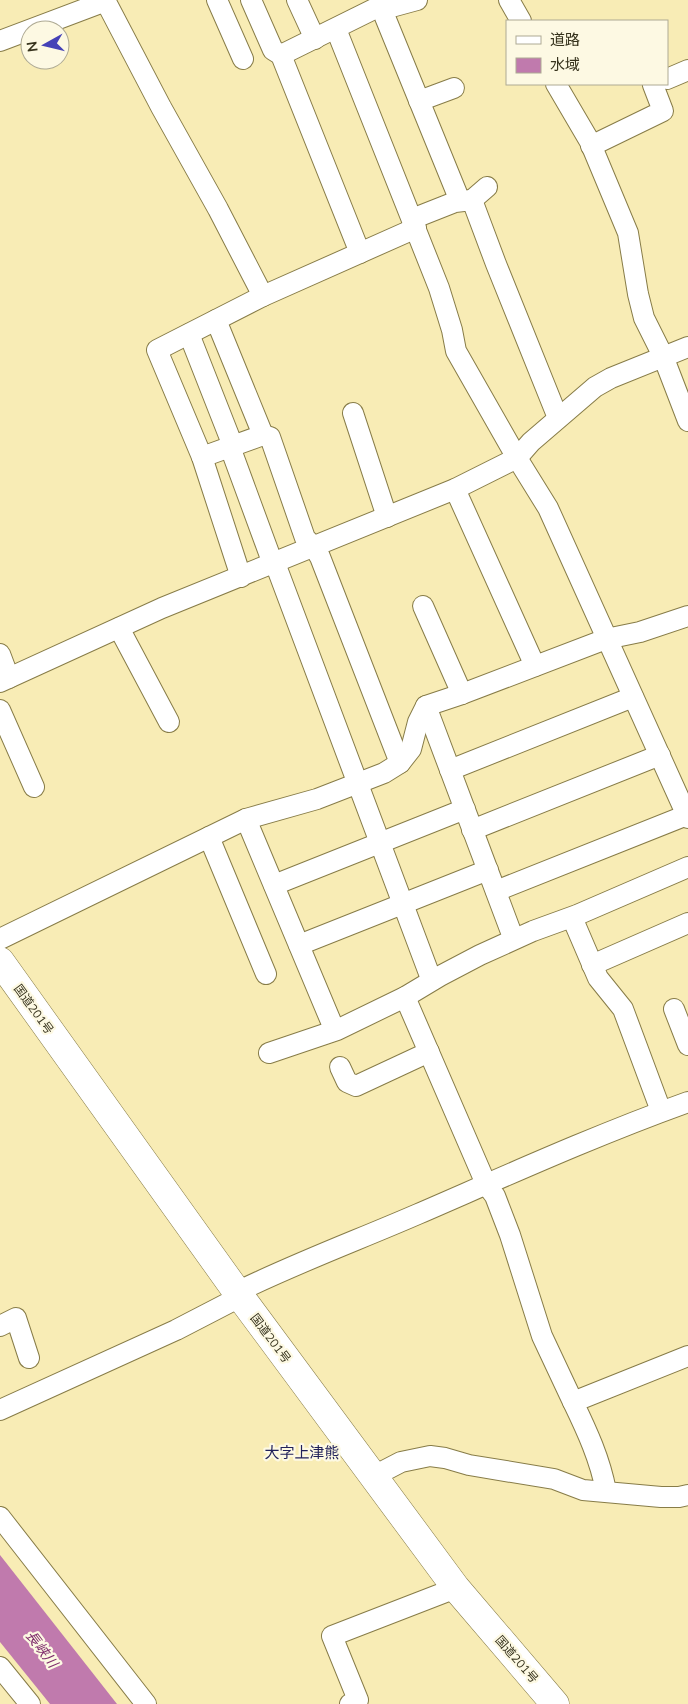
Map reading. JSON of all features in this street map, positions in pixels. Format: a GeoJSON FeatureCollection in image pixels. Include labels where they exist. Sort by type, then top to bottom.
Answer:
{"type":"FeatureCollection","features":[{"type":"Feature","properties":{"kind":"highway","name":"国道201号"},"geometry":{"type":"LineString","coordinates":[[0,961],[237,1292],[456,1588],[555,1704]]}},
{"type":"Feature","properties":{"kind":"street"},"geometry":{"type":"LineString","coordinates":[[217,0],[243,59]]}},
{"type":"Feature","properties":{"kind":"street"},"geometry":{"type":"LineString","coordinates":[[251,0],[273,50],[281,55],[360,253]]}},
{"type":"Feature","properties":{"kind":"street"},"geometry":{"type":"LineString","coordinates":[[297,0],[315,39]]}},
{"type":"Feature","properties":{"kind":"street"},"geometry":{"type":"LineString","coordinates":[[281,55],[374,10],[382,4],[417,0]]}},
{"type":"Feature","properties":{"kind":"street"},"geometry":{"type":"LineString","coordinates":[[509,0],[520,20]]}},
{"type":"Feature","properties":{"kind":"street"},"geometry":{"type":"LineString","coordinates":[[0,41],[105,1],[263,296]]}},
{"type":"Feature","properties":{"kind":"street"},"geometry":{"type":"LineString","coordinates":[[382,4],[385,17],[419,101],[496,264],[558,418]]}},
{"type":"Feature","properties":{"kind":"street"},"geometry":{"type":"LineString","coordinates":[[336,29],[439,288],[452,330],[456,351],[548,508],[687,816],[496,891]]}},
{"type":"Feature","properties":{"kind":"street"},"geometry":{"type":"LineString","coordinates":[[668,78],[688,70]]}},
{"type":"Feature","properties":{"kind":"street"},"geometry":{"type":"LineString","coordinates":[[557,85],[591,146],[628,233],[644,318],[663,356],[688,421]]}},
{"type":"Feature","properties":{"kind":"street"},"geometry":{"type":"LineString","coordinates":[[591,146],[663,111],[652,85]]}},
{"type":"Feature","properties":{"kind":"street"},"geometry":{"type":"LineString","coordinates":[[419,101],[454,88]]}},
{"type":"Feature","properties":{"kind":"street"},"geometry":{"type":"LineString","coordinates":[[241,576],[202,457],[157,350],[263,296],[360,253],[414,224],[466,201],[487,187]]}},
{"type":"Feature","properties":{"kind":"street"},"geometry":{"type":"LineString","coordinates":[[216,320],[263,435]]}},
{"type":"Feature","properties":{"kind":"street"},"geometry":{"type":"LineString","coordinates":[[189,334],[430,976]]}},
{"type":"Feature","properties":{"kind":"street"},"geometry":{"type":"LineString","coordinates":[[0,654],[5,680],[162,608],[455,489],[517,458],[531,442],[595,387],[611,378],[688,347]]}},
{"type":"Feature","properties":{"kind":"street"},"geometry":{"type":"LineString","coordinates":[[352,413],[387,517]]}},
{"type":"Feature","properties":{"kind":"street"},"geometry":{"type":"LineString","coordinates":[[202,457],[263,435],[270,437],[306,538],[320,557],[400,763]]}},
{"type":"Feature","properties":{"kind":"street"},"geometry":{"type":"LineString","coordinates":[[455,489],[535,666]]}},
{"type":"Feature","properties":{"kind":"street"},"geometry":{"type":"LineString","coordinates":[[422,606],[462,694]]}},
{"type":"Feature","properties":{"kind":"street"},"geometry":{"type":"LineString","coordinates":[[0,939],[246,819],[317,799],[384,773],[400,763],[411,749],[418,722],[426,706],[606,639],[640,632],[688,616]]}},
{"type":"Feature","properties":{"kind":"street"},"geometry":{"type":"LineString","coordinates":[[114,630],[136,685]]}},
{"type":"Feature","properties":{"kind":"street"},"geometry":{"type":"LineString","coordinates":[[114,630],[169,722]]}},
{"type":"Feature","properties":{"kind":"street"},"geometry":{"type":"LineString","coordinates":[[450,770],[633,697]]}},
{"type":"Feature","properties":{"kind":"street"},"geometry":{"type":"LineString","coordinates":[[426,706],[511,932]]}},
{"type":"Feature","properties":{"kind":"street"},"geometry":{"type":"LineString","coordinates":[[0,710],[34,787]]}},
{"type":"Feature","properties":{"kind":"street"},"geometry":{"type":"LineString","coordinates":[[472,830],[660,756]]}},
{"type":"Feature","properties":{"kind":"street"},"geometry":{"type":"LineString","coordinates":[[274,885],[465,809]]}},
{"type":"Feature","properties":{"kind":"street"},"geometry":{"type":"LineString","coordinates":[[246,819],[332,1024]]}},
{"type":"Feature","properties":{"kind":"street"},"geometry":{"type":"LineString","coordinates":[[209,838],[266,974]]}},
{"type":"Feature","properties":{"kind":"street"},"geometry":{"type":"LineString","coordinates":[[268,1053],[337,1030],[405,997],[480,955],[688,867]]}},
{"type":"Feature","properties":{"kind":"street"},"geometry":{"type":"LineString","coordinates":[[300,945],[488,870]]}},
{"type":"Feature","properties":{"kind":"street"},"geometry":{"type":"LineString","coordinates":[[574,922],[598,978],[623,1009],[661,1112]]}},
{"type":"Feature","properties":{"kind":"street"},"geometry":{"type":"LineString","coordinates":[[592,965],[688,923]]}},
{"type":"Feature","properties":{"kind":"street"},"geometry":{"type":"LineString","coordinates":[[405,997],[486,1184],[495,1196],[510,1235],[542,1336],[572,1402],[590,1436],[602,1470],[606,1491]]}},
{"type":"Feature","properties":{"kind":"street"},"geometry":{"type":"LineString","coordinates":[[674,1009],[688,1045]]}},
{"type":"Feature","properties":{"kind":"street"},"geometry":{"type":"LineString","coordinates":[[340,1067],[347,1082],[356,1086],[429,1052]]}},
{"type":"Feature","properties":{"kind":"street"},"geometry":{"type":"LineString","coordinates":[[1,1406],[176,1330],[234,1300],[237,1292],[273,1274],[358,1240],[557,1152],[688,1102]]}},
{"type":"Feature","properties":{"kind":"street"},"geometry":{"type":"LineString","coordinates":[[0,1326],[16,1318],[29,1358]]}},
{"type":"Feature","properties":{"kind":"street"},"geometry":{"type":"LineString","coordinates":[[572,1402],[688,1356]]}},
{"type":"Feature","properties":{"kind":"street"},"geometry":{"type":"LineString","coordinates":[[374,1476],[401,1462],[430,1456],[469,1465],[554,1479],[583,1490],[661,1497],[688,1495]]}},
{"type":"Feature","properties":{"kind":"street"},"geometry":{"type":"LineString","coordinates":[[0,1517],[146,1704]]}},
{"type":"Feature","properties":{"kind":"street"},"geometry":{"type":"LineString","coordinates":[[350,1704],[358,1700],[332,1636],[456,1588]]}},
{"type":"Feature","properties":{"kind":"street"},"geometry":{"type":"LineString","coordinates":[[0,1667],[30,1704]]}},
{"type":"Feature","properties":{"kind":"water","name":"長峡川"},"geometry":{"type":"Polygon","coordinates":[[[0,1555],[117,1704],[50,1704],[0,1642],[0,1555]]]}},
{"type":"Feature","properties":{"kind":"district","name":"大字上津熊"},"geometry":{"type":"Point","coordinates":[302,1452]}}]}
